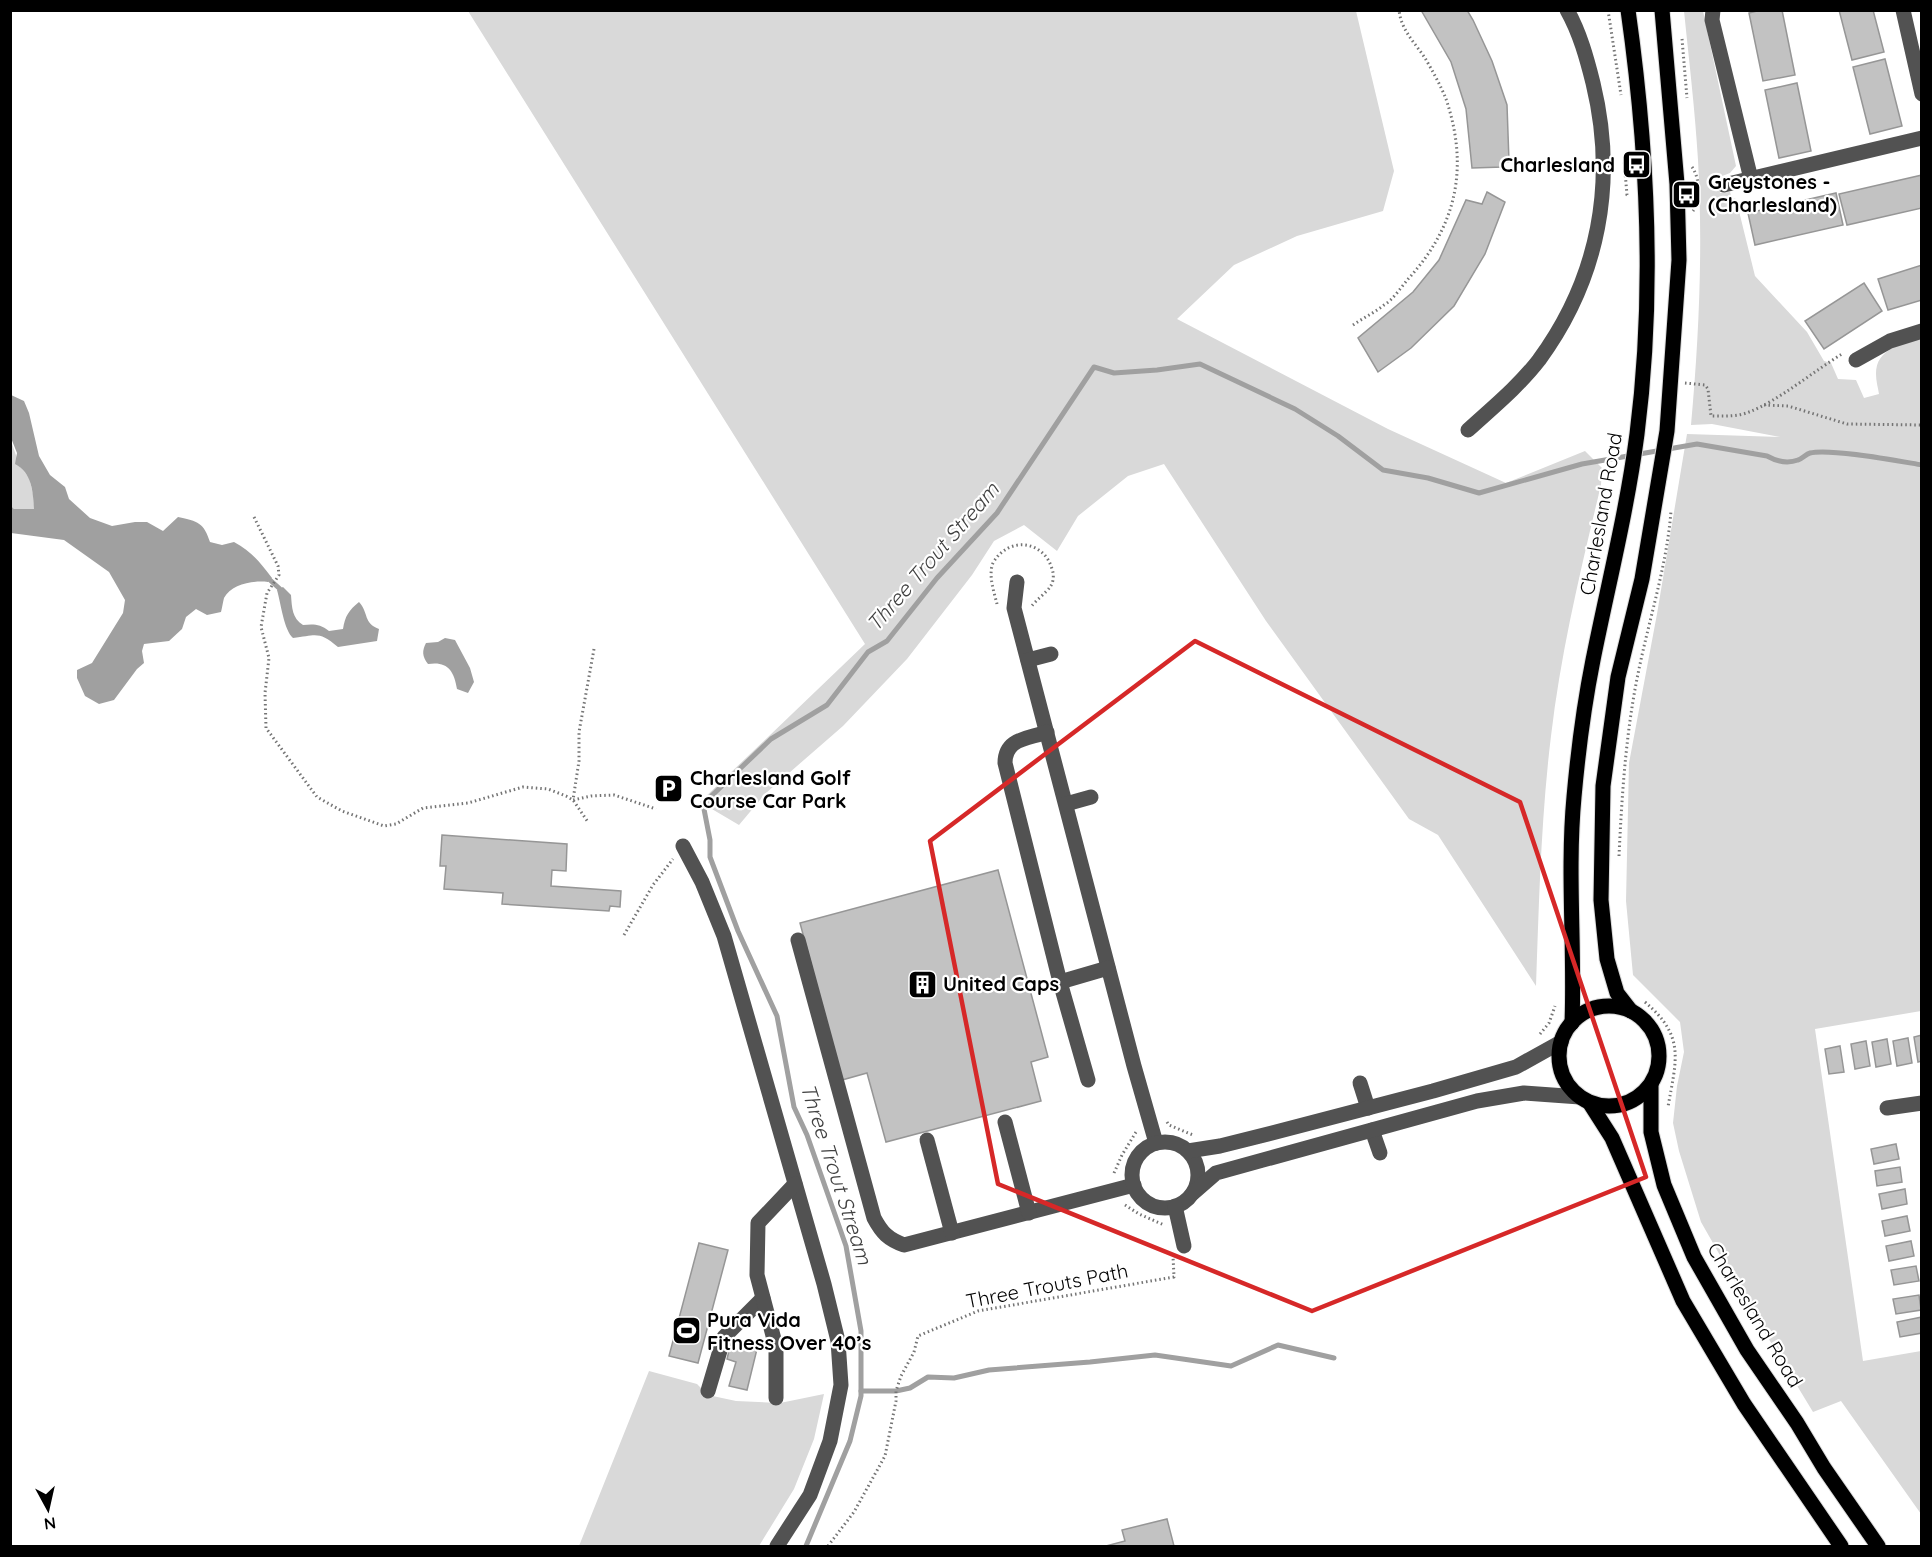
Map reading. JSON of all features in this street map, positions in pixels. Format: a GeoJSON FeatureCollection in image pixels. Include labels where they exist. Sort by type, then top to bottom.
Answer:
{"type":"FeatureCollection","features":[{"type":"Feature","properties":{"kind":"main road","name":"Charlesland Road"},"geometry":{"type":"LineString","coordinates":[[1572,1023],[1574,975],[1571,870],[1574,799],[1593,661],[1616,561],[1637,435],[1645,345],[1649,256],[1646,178],[1637,72],[1628,10]]}},
{"type":"Feature","properties":{"kind":"main road"},"geometry":{"type":"LineString","coordinates":[[1631,1011],[1617,993],[1607,959],[1601,900],[1603,786],[1618,677],[1642,579],[1667,431],[1678,260],[1677,184],[1662,10]]}},
{"type":"Feature","properties":{"kind":"main road"},"geometry":{"type":"LineString","coordinates":[[1585,1100],[1600,1106],[1624,1104],[1635,1100],[1651,1084],[1660,1059],[1658,1043],[1651,1028],[1631,1011],[1602,1006],[1591,1010],[1572,1023],[1561,1042],[1559,1057],[1565,1080],[1585,1100],[1612,1138],[1683,1301],[1744,1404],[1841,1546]]}},
{"type":"Feature","properties":{"kind":"main road","name":"Charlesland Road"},"geometry":{"type":"LineString","coordinates":[[1651,1084],[1651,1132],[1664,1185],[1694,1257],[1747,1350],[1878,1546]]}},
{"type":"Feature","properties":{"kind":"street"},"geometry":{"type":"LineString","coordinates":[[1468,430],[1509,394],[1539,360],[1572,306],[1591,256],[1603,198],[1603,145],[1597,100],[1587,60],[1568,10]]}},
{"type":"Feature","properties":{"kind":"street"},"geometry":{"type":"LineString","coordinates":[[1713,10],[1712,20],[1751,179]]}},
{"type":"Feature","properties":{"kind":"street"},"geometry":{"type":"LineString","coordinates":[[1903,10],[1922,94]]}},
{"type":"Feature","properties":{"kind":"street"},"geometry":{"type":"LineString","coordinates":[[1724,185],[1922,138]]}},
{"type":"Feature","properties":{"kind":"street"},"geometry":{"type":"LineString","coordinates":[[1856,360],[1890,341],[1922,331]]}},
{"type":"Feature","properties":{"kind":"street"},"geometry":{"type":"LineString","coordinates":[[1017,582],[1014,608],[1156,1143]]}},
{"type":"Feature","properties":{"kind":"street"},"geometry":{"type":"LineString","coordinates":[[1028,660],[1051,654]]}},
{"type":"Feature","properties":{"kind":"street"},"geometry":{"type":"LineString","coordinates":[[1047,732],[1020,740],[1009,747],[1005,755],[1005,763],[1060,982],[1088,1080]]}},
{"type":"Feature","properties":{"kind":"street"},"geometry":{"type":"LineString","coordinates":[[1066,804],[1091,797]]}},
{"type":"Feature","properties":{"kind":"street"},"geometry":{"type":"LineString","coordinates":[[683,846],[702,882],[724,936],[824,1284],[838,1341],[841,1385],[830,1441],[810,1495],[777,1546]]}},
{"type":"Feature","properties":{"kind":"street"},"geometry":{"type":"LineString","coordinates":[[798,940],[874,1218],[881,1232],[890,1240],[904,1245],[1134,1185]]}},
{"type":"Feature","properties":{"kind":"street"},"geometry":{"type":"LineString","coordinates":[[1060,982],[1108,968]]}},
{"type":"Feature","properties":{"kind":"street"},"geometry":{"type":"LineString","coordinates":[[1188,1151],[1220,1146],[1516,1067],[1561,1042]]}},
{"type":"Feature","properties":{"kind":"street"},"geometry":{"type":"LineString","coordinates":[[1360,1083],[1368,1108]]}},
{"type":"Feature","properties":{"kind":"street"},"geometry":{"type":"LineString","coordinates":[[1193,1193],[1198,1172],[1195,1161],[1188,1151],[1173,1143],[1156,1143],[1139,1155],[1132,1175],[1138,1194],[1146,1202],[1165,1208],[1185,1201],[1216,1173],[1477,1101],[1524,1093],[1585,1100]]}},
{"type":"Feature","properties":{"kind":"street"},"geometry":{"type":"LineString","coordinates":[[1887,1108],[1922,1103]]}},
{"type":"Feature","properties":{"kind":"street"},"geometry":{"type":"LineString","coordinates":[[1005,1122],[1029,1214]]}},
{"type":"Feature","properties":{"kind":"street"},"geometry":{"type":"LineString","coordinates":[[1372,1130],[1380,1153]]}},
{"type":"Feature","properties":{"kind":"street"},"geometry":{"type":"LineString","coordinates":[[927,1140],[952,1233]]}},
{"type":"Feature","properties":{"kind":"street"},"geometry":{"type":"LineString","coordinates":[[776,1398],[776,1347],[757,1275],[758,1223],[795,1184]]}},
{"type":"Feature","properties":{"kind":"street"},"geometry":{"type":"LineString","coordinates":[[1175,1206],[1178,1247]]}},
{"type":"Feature","properties":{"kind":"street"},"geometry":{"type":"LineString","coordinates":[[708,1391],[724,1337],[763,1298]]}},
{"type":"Feature","properties":{"kind":"path"},"geometry":{"type":"LineString","coordinates":[[1353,325],[1386,304],[1419,267],[1443,232],[1454,200],[1458,173],[1455,141],[1445,99],[1425,59],[1406,32],[1399,10]]}},
{"type":"Feature","properties":{"kind":"path"},"geometry":{"type":"LineString","coordinates":[[1608,10],[1621,98]]}},
{"type":"Feature","properties":{"kind":"path"},"geometry":{"type":"LineString","coordinates":[[1629,150],[1624,160],[1627,195],[1636,201]]}},
{"type":"Feature","properties":{"kind":"path"},"geometry":{"type":"LineString","coordinates":[[1684,383],[1705,385],[1708,389],[1711,416],[1732,416],[1748,413],[1763,405],[1851,349],[1856,360]]}},
{"type":"Feature","properties":{"kind":"path"},"geometry":{"type":"LineString","coordinates":[[1763,405],[1788,406],[1847,424],[1922,425]]}},
{"type":"Feature","properties":{"kind":"path"},"geometry":{"type":"LineString","coordinates":[[1619,856],[1622,784],[1639,671],[1668,543],[1671,511]]}},
{"type":"Feature","properties":{"kind":"path"},"geometry":{"type":"LineString","coordinates":[[254,517],[278,566],[279,575],[267,593],[261,627],[268,658],[265,693],[266,729],[317,797],[342,811],[384,826],[396,824],[423,808],[468,803],[523,787],[548,789],[573,800],[588,822]]}},
{"type":"Feature","properties":{"kind":"path"},"geometry":{"type":"LineString","coordinates":[[998,606],[992,584],[992,565],[1004,550],[1017,544],[1038,547],[1049,559],[1054,575],[1051,587],[1039,596],[1030,608],[1029,614]]}},
{"type":"Feature","properties":{"kind":"path"},"geometry":{"type":"LineString","coordinates":[[573,800],[579,761],[579,732],[594,649]]}},
{"type":"Feature","properties":{"kind":"path"},"geometry":{"type":"LineString","coordinates":[[573,800],[614,795],[656,809]]}},
{"type":"Feature","properties":{"kind":"path"},"geometry":{"type":"LineString","coordinates":[[624,935],[652,885],[683,846]]}},
{"type":"Feature","properties":{"kind":"path"},"geometry":{"type":"LineString","coordinates":[[1536,1039],[1549,1023],[1556,998]]}},
{"type":"Feature","properties":{"kind":"path"},"geometry":{"type":"LineString","coordinates":[[1645,1002],[1662,1017],[1671,1033],[1677,1058],[1667,1114]]}},
{"type":"Feature","properties":{"kind":"path"},"geometry":{"type":"LineString","coordinates":[[1166,1118],[1169,1125],[1197,1136]]}},
{"type":"Feature","properties":{"kind":"path"},"geometry":{"type":"LineString","coordinates":[[1137,1131],[1113,1174],[1107,1179],[1112,1205],[1118,1202],[1130,1207],[1139,1214],[1164,1225],[1166,1233]]}},
{"type":"Feature","properties":{"kind":"path","name":"Three Trouts Path"},"geometry":{"type":"LineString","coordinates":[[828,1546],[854,1512],[885,1456],[896,1391],[914,1352],[918,1336],[978,1311],[1174,1277],[1178,1247]]}},
{"type":"Feature","properties":{"kind":"highlighted area"},"geometry":{"type":"Polygon","coordinates":[[[1195,641],[1520,802],[1646,1177],[1312,1311],[998,1184],[930,841],[1195,641]]]}},
{"type":"Feature","properties":{"kind":"shaded area"},"geometry":{"type":"Polygon","coordinates":[[[468,11],[1356,11],[1394,171],[1383,211],[1297,236],[1234,265],[1177,319],[1388,429],[1506,483],[1585,451],[1602,468],[1601,485],[1579,578],[1555,704],[1543,829],[1536,986],[1438,835],[1409,819],[1266,621],[1164,464],[1128,476],[1078,516],[1057,551],[1024,525],[994,541],[972,575],[907,659],[843,726],[766,793],[739,825],[700,802],[865,644],[468,11]]]}},
{"type":"Feature","properties":{"kind":"shaded area"},"geometry":{"type":"Polygon","coordinates":[[[1684,11],[1703,11],[1736,166],[1730,173],[1717,178],[1720,193],[1730,192],[1732,198],[1736,199],[1755,276],[1807,332],[1824,361],[1831,363],[1838,379],[1856,380],[1864,398],[1879,394],[1876,377],[1880,358],[1898,345],[1921,337],[1921,1011],[1815,1029],[1863,1361],[1921,1351],[1921,1514],[1841,1401],[1813,1412],[1701,1222],[1679,1151],[1673,1123],[1684,1052],[1680,1022],[1633,975],[1626,901],[1629,763],[1687,434],[1780,437],[1712,424],[1691,425],[1698,326],[1700,226],[1697,141],[1684,11]]]}},
{"type":"Feature","properties":{"kind":"shaded area"},"geometry":{"type":"Polygon","coordinates":[[[11,395],[24,401],[39,456],[50,475],[65,487],[69,499],[90,518],[112,526],[147,522],[163,531],[178,517],[191,520],[203,527],[210,542],[222,545],[234,542],[245,549],[272,578],[268,582],[250,582],[237,586],[227,593],[221,612],[207,615],[196,609],[186,617],[182,629],[169,641],[144,644],[142,651],[144,663],[114,700],[99,704],[85,696],[77,678],[77,670],[92,663],[123,613],[125,600],[109,572],[64,540],[11,533],[11,506],[14,509],[34,509],[28,477],[15,464],[17,453],[11,438],[11,395]]]}},
{"type":"Feature","properties":{"kind":"shaded area"},"geometry":{"type":"Polygon","coordinates":[[[10,438],[20,467],[29,477],[34,509],[14,509],[11,506],[10,438]]]}},
{"type":"Feature","properties":{"kind":"shaded area"},"geometry":{"type":"Polygon","coordinates":[[[283,587],[291,595],[293,612],[299,622],[303,625],[320,626],[329,631],[343,629],[348,614],[359,602],[368,621],[379,629],[377,641],[338,647],[326,638],[317,635],[293,638],[285,623],[277,590],[283,587]]]}},
{"type":"Feature","properties":{"kind":"shaded area"},"geometry":{"type":"Polygon","coordinates":[[[445,638],[455,640],[470,668],[474,682],[468,693],[457,689],[449,668],[435,663],[428,664],[424,656],[426,643],[438,642],[445,638]]]}},
{"type":"Feature","properties":{"kind":"shaded area"},"geometry":{"type":"Polygon","coordinates":[[[649,1371],[697,1384],[708,1395],[736,1401],[780,1403],[824,1394],[814,1439],[794,1489],[759,1546],[579,1546],[649,1371]]]}},
{"type":"Feature","properties":{"kind":"building"},"geometry":{"type":"Polygon","coordinates":[[[1421,10],[1467,10],[1473,20],[1492,61],[1507,105],[1509,162],[1503,162],[1503,167],[1472,168],[1466,109],[1451,62],[1421,10]]]}},
{"type":"Feature","properties":{"kind":"building"},"geometry":{"type":"Polygon","coordinates":[[[1761,10],[1782,10],[1795,75],[1763,81],[1749,13],[1761,10]]]}},
{"type":"Feature","properties":{"kind":"building"},"geometry":{"type":"Polygon","coordinates":[[[1839,10],[1873,10],[1884,52],[1852,60],[1839,10]]]}},
{"type":"Feature","properties":{"kind":"building"},"geometry":{"type":"Polygon","coordinates":[[[1885,59],[1902,126],[1870,134],[1853,67],[1885,59]]]}},
{"type":"Feature","properties":{"kind":"building"},"geometry":{"type":"Polygon","coordinates":[[[1797,83],[1811,151],[1779,158],[1765,90],[1797,83]]]}},
{"type":"Feature","properties":{"kind":"building"},"geometry":{"type":"Polygon","coordinates":[[[1922,175],[1922,208],[1847,225],[1839,194],[1922,175]]]}},
{"type":"Feature","properties":{"kind":"building"},"geometry":{"type":"Polygon","coordinates":[[[1487,192],[1505,202],[1485,254],[1454,306],[1411,348],[1378,372],[1358,338],[1413,292],[1439,260],[1466,200],[1482,204],[1487,192]]]}},
{"type":"Feature","properties":{"kind":"building"},"geometry":{"type":"Polygon","coordinates":[[[1836,193],[1843,225],[1755,245],[1748,213],[1836,193]]]}},
{"type":"Feature","properties":{"kind":"building"},"geometry":{"type":"Polygon","coordinates":[[[1922,265],[1922,300],[1888,310],[1878,279],[1922,265]]]}},
{"type":"Feature","properties":{"kind":"building"},"geometry":{"type":"Polygon","coordinates":[[[1864,283],[1882,311],[1824,349],[1805,321],[1864,283]]]}},
{"type":"Feature","properties":{"kind":"building"},"geometry":{"type":"Polygon","coordinates":[[[442,835],[567,844],[566,871],[552,870],[551,886],[621,891],[620,907],[610,906],[609,911],[502,904],[503,893],[444,889],[446,866],[440,866],[442,835]]]}},
{"type":"Feature","properties":{"kind":"building","name":"United Caps"},"geometry":{"type":"Polygon","coordinates":[[[998,870],[1048,1057],[1031,1062],[1041,1101],[886,1142],[867,1073],[842,1080],[800,923],[998,870]]]}},
{"type":"Feature","properties":{"kind":"building"},"geometry":{"type":"Polygon","coordinates":[[[1922,1035],[1922,1061],[1918,1062],[1914,1037],[1922,1035]]]}},
{"type":"Feature","properties":{"kind":"building"},"geometry":{"type":"Polygon","coordinates":[[[1908,1038],[1912,1063],[1897,1066],[1893,1041],[1908,1038]]]}},
{"type":"Feature","properties":{"kind":"building"},"geometry":{"type":"Polygon","coordinates":[[[1887,1039],[1891,1064],[1876,1067],[1872,1042],[1887,1039]]]}},
{"type":"Feature","properties":{"kind":"building"},"geometry":{"type":"Polygon","coordinates":[[[1866,1041],[1870,1066],[1855,1069],[1851,1044],[1866,1041]]]}},
{"type":"Feature","properties":{"kind":"building"},"geometry":{"type":"Polygon","coordinates":[[[1840,1046],[1844,1072],[1829,1074],[1825,1049],[1840,1046]]]}},
{"type":"Feature","properties":{"kind":"building"},"geometry":{"type":"Polygon","coordinates":[[[1896,1144],[1899,1159],[1874,1164],[1871,1149],[1896,1144]]]}},
{"type":"Feature","properties":{"kind":"building"},"geometry":{"type":"Polygon","coordinates":[[[1900,1167],[1902,1182],[1877,1186],[1875,1171],[1900,1167]]]}},
{"type":"Feature","properties":{"kind":"building"},"geometry":{"type":"Polygon","coordinates":[[[1905,1189],[1907,1204],[1882,1209],[1879,1194],[1905,1189]]]}},
{"type":"Feature","properties":{"kind":"building"},"geometry":{"type":"Polygon","coordinates":[[[1907,1216],[1910,1231],[1885,1236],[1882,1221],[1907,1216]]]}},
{"type":"Feature","properties":{"kind":"building"},"geometry":{"type":"Polygon","coordinates":[[[1911,1241],[1914,1256],[1889,1261],[1886,1246],[1911,1241]]]}},
{"type":"Feature","properties":{"kind":"building"},"geometry":{"type":"Polygon","coordinates":[[[699,1243],[728,1250],[698,1363],[669,1356],[699,1243]]]}},
{"type":"Feature","properties":{"kind":"building"},"geometry":{"type":"Polygon","coordinates":[[[1916,1266],[1919,1281],[1894,1285],[1891,1270],[1916,1266]]]}},
{"type":"Feature","properties":{"kind":"building"},"geometry":{"type":"Polygon","coordinates":[[[1919,1295],[1921,1310],[1896,1314],[1893,1299],[1919,1295]]]}},
{"type":"Feature","properties":{"kind":"building"},"geometry":{"type":"Polygon","coordinates":[[[1922,1317],[1922,1333],[1900,1337],[1897,1322],[1922,1317]]]}},
{"type":"Feature","properties":{"kind":"building"},"geometry":{"type":"Polygon","coordinates":[[[731,1343],[757,1349],[747,1390],[729,1386],[736,1362],[727,1359],[731,1343]]]}},
{"type":"Feature","properties":{"kind":"building"},"geometry":{"type":"Polygon","coordinates":[[[1167,1519],[1174,1546],[1106,1546],[1125,1541],[1122,1530],[1167,1519]]]}},
{"type":"Feature","properties":{"kind":"waterway","name":"Three Trout Stream"},"geometry":{"type":"LineString","coordinates":[[806,1546],[850,1441],[861,1396],[861,1331],[846,1246],[807,1135],[794,1107],[777,1016],[738,931],[710,857],[710,840],[703,804],[771,739],[827,705],[868,652],[887,641],[937,578],[997,513],[1094,367],[1114,373],[1200,364],[1295,409],[1338,436],[1383,470],[1428,478],[1479,493],[1582,464],[1697,444],[1767,456],[1786,462],[1798,460],[1810,453],[1833,452],[1922,465]]}},
{"type":"Feature","properties":{"kind":"waterway"},"geometry":{"type":"LineString","coordinates":[[270,580],[280,589]]}},
{"type":"Feature","properties":{"kind":"waterway"},"geometry":{"type":"LineString","coordinates":[[861,1391],[896,1391],[910,1388],[928,1377],[954,1378],[989,1370],[1155,1355],[1231,1366],[1278,1345],[1334,1358]]}},
{"type":"Feature","properties":{"kind":"place","name":"Charlesland"},"geometry":{"type":"Point","coordinates":[1636,165]}},
{"type":"Feature","properties":{"kind":"place","name":"Greystones - (Charlesland)"},"geometry":{"type":"Point","coordinates":[1687,194]}},
{"type":"Feature","properties":{"kind":"place","name":"Charlesland Golf Course Car Park"},"geometry":{"type":"Point","coordinates":[669,789]}},
{"type":"Feature","properties":{"kind":"place","name":"United Caps"},"geometry":{"type":"Point","coordinates":[922,984]}},
{"type":"Feature","properties":{"kind":"place","name":"Pura Vida Fitness Over 40’s"},"geometry":{"type":"Point","coordinates":[686,1331]}}]}
